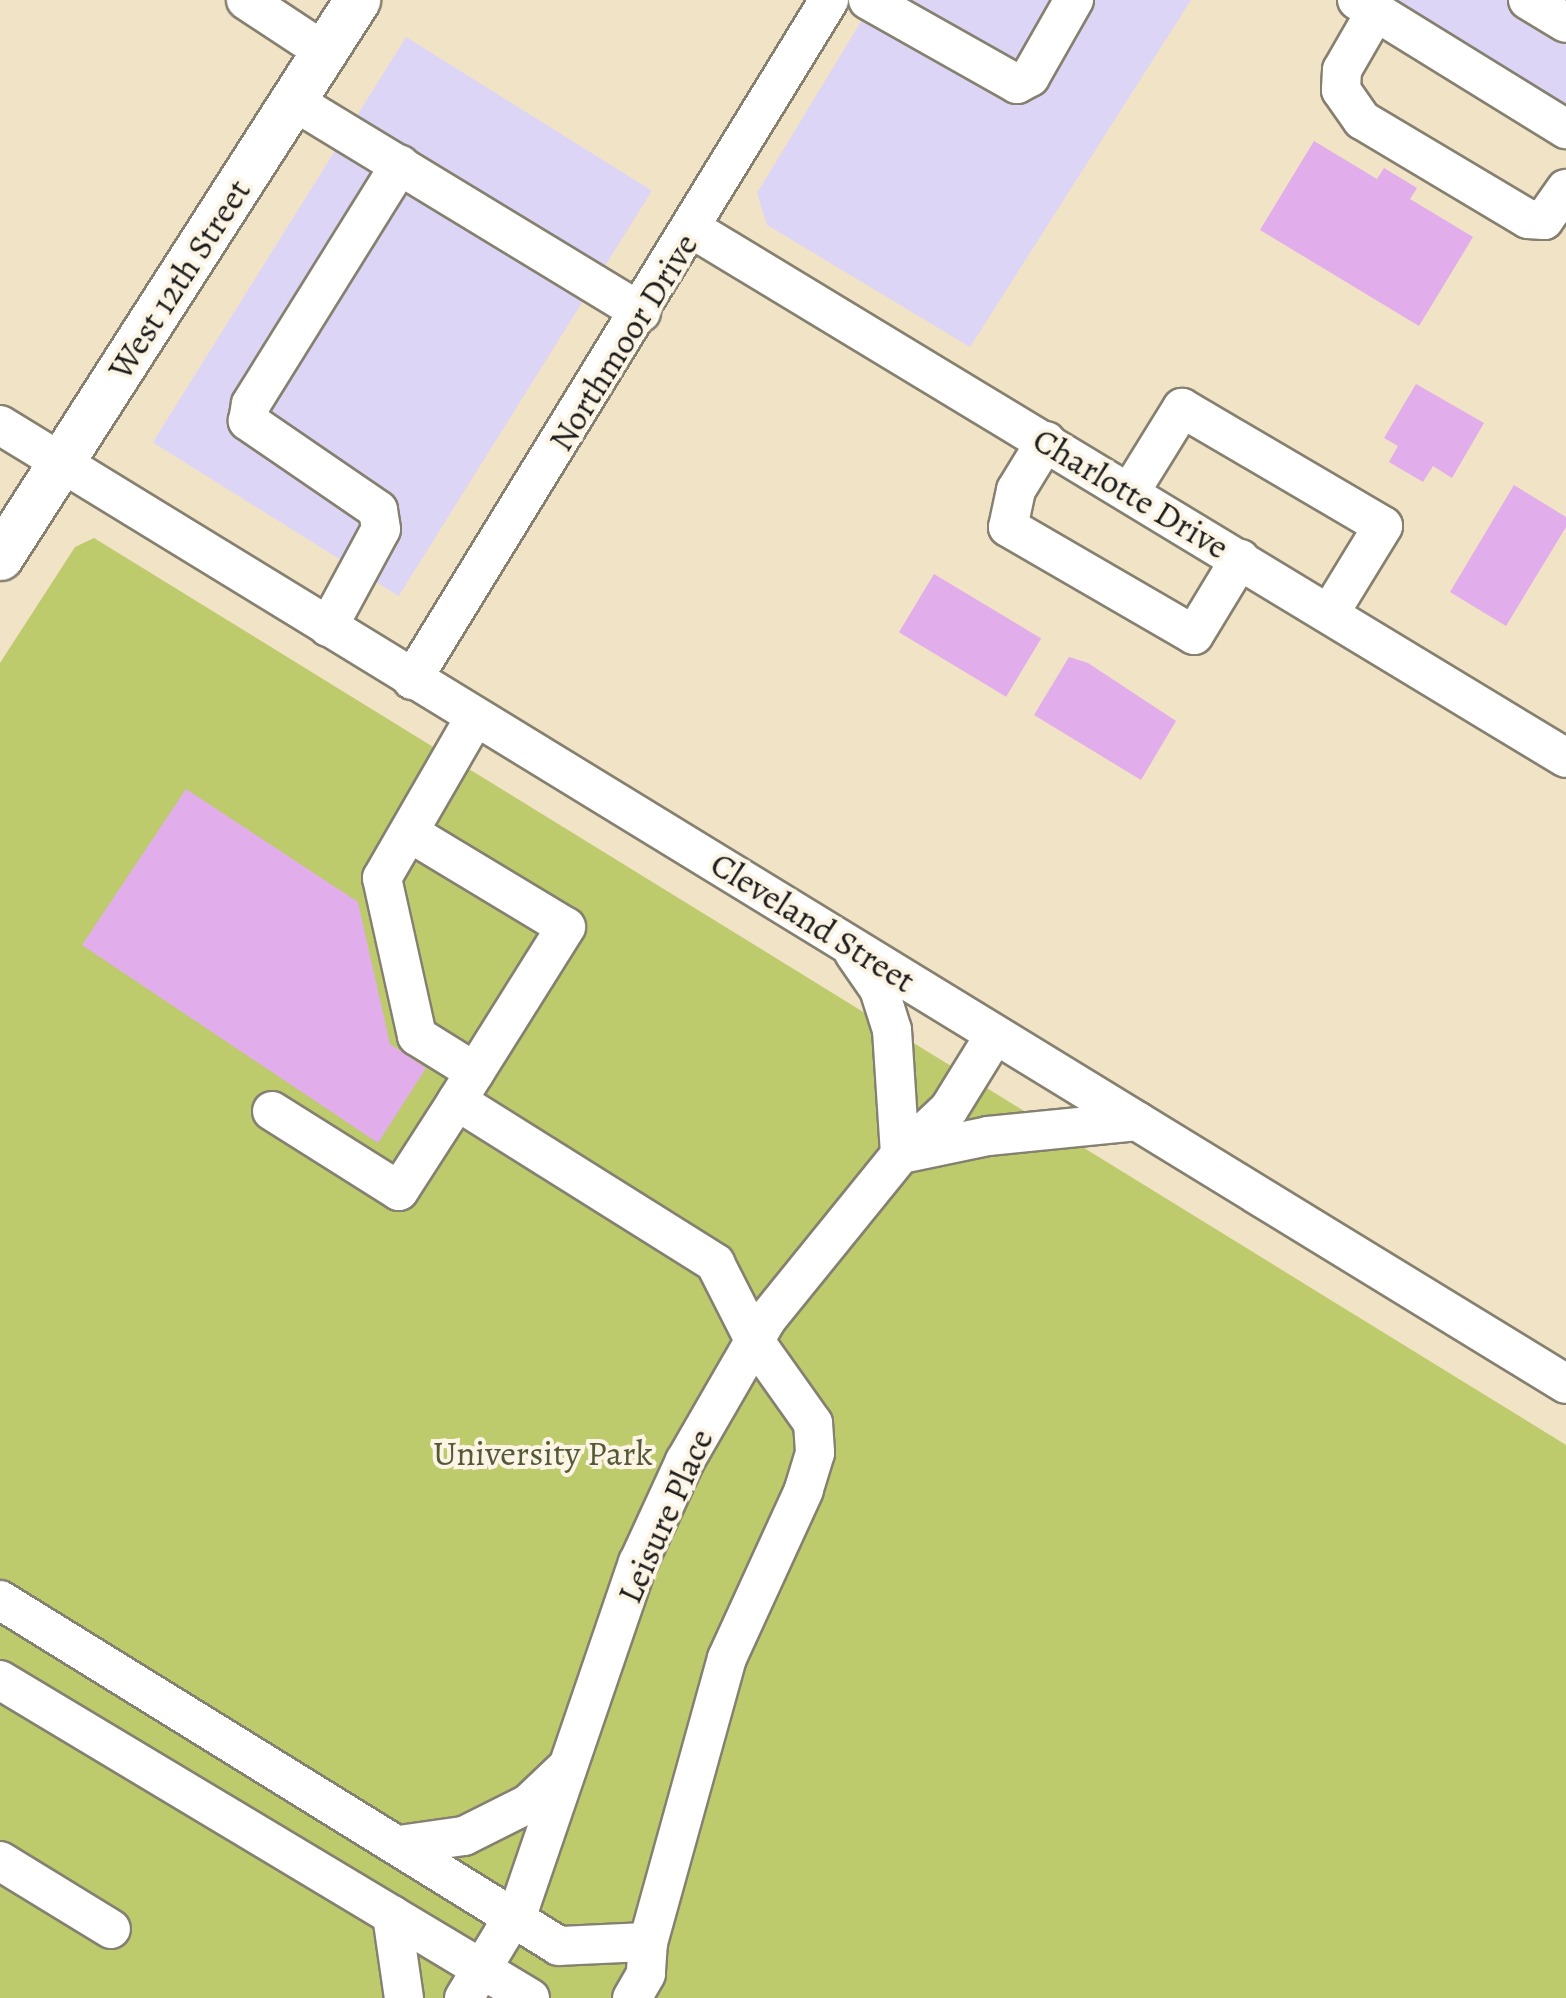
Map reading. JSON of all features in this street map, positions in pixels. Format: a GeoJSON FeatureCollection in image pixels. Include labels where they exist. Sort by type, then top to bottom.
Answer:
{"type":"FeatureCollection","features":[{"type":"Feature","properties":{"kind":"main road","name":"West 12th Street"},"geometry":{"type":"LineString","coordinates":[[0,557],[357,0]]}},
{"type":"Feature","properties":{"kind":"street"},"geometry":{"type":"LineString","coordinates":[[246,0],[325,52]]}},
{"type":"Feature","properties":{"kind":"street","name":"Northmoor Drive"},"geometry":{"type":"LineString","coordinates":[[412,680],[694,230],[829,0]]}},
{"type":"Feature","properties":{"kind":"street"},"geometry":{"type":"LineString","coordinates":[[881,8],[1017,84],[1030,77],[1074,0]]}},
{"type":"Feature","properties":{"kind":"street"},"geometry":{"type":"LineString","coordinates":[[1528,0],[1566,24]]}},
{"type":"Feature","properties":{"kind":"street"},"geometry":{"type":"LineString","coordinates":[[1566,129],[1366,6],[1342,70],[1342,90],[1362,120],[1528,219],[1544,220],[1566,189]]}},
{"type":"Feature","properties":{"kind":"street"},"geometry":{"type":"LineString","coordinates":[[294,102],[640,312]]}},
{"type":"Feature","properties":{"kind":"street"},"geometry":{"type":"LineString","coordinates":[[328,627],[381,529],[378,510],[258,433],[248,421],[250,404],[400,165]]}},
{"type":"Feature","properties":{"kind":"street","name":"Charlotte Drive"},"geometry":{"type":"LineString","coordinates":[[694,230],[1566,758]]}},
{"type":"Feature","properties":{"kind":"street"},"geometry":{"type":"LineString","coordinates":[[1130,492],[1182,408],[1384,526],[1329,614]]}},
{"type":"Feature","properties":{"kind":"street","name":"Cleveland Street"},"geometry":{"type":"LineString","coordinates":[[0,424],[1566,1384]]}},
{"type":"Feature","properties":{"kind":"street"},"geometry":{"type":"LineString","coordinates":[[1046,440],[1016,490],[1008,527],[1194,635],[1240,559]]}},
{"type":"Feature","properties":{"kind":"street"},"geometry":{"type":"LineString","coordinates":[[475,718],[382,878],[416,1036],[466,1086],[714,1264],[754,1340],[814,1423],[815,1453],[740,1619],[648,1942],[646,1974],[632,1998]]}},
{"type":"Feature","properties":{"kind":"street"},"geometry":{"type":"LineString","coordinates":[[272,1112],[399,1191],[566,927],[410,832]]}},
{"type":"Feature","properties":{"kind":"street"},"geometry":{"type":"LineString","coordinates":[[844,938],[878,989],[892,1030],[900,1155],[988,1136],[1137,1121]]}},
{"type":"Feature","properties":{"kind":"street","name":"Leisure Place"},"geometry":{"type":"LineString","coordinates":[[473,1983],[511,1920],[573,1761],[659,1512],[754,1340],[900,1155],[949,1109],[994,1036]]}},
{"type":"Feature","properties":{"kind":"street"},"geometry":{"type":"LineString","coordinates":[[0,1600],[558,1946],[648,1942]]}},
{"type":"Feature","properties":{"kind":"street"},"geometry":{"type":"LineString","coordinates":[[0,1680],[392,1915],[473,1983],[530,1998]]}},
{"type":"Feature","properties":{"kind":"street"},"geometry":{"type":"LineString","coordinates":[[399,1845],[464,1836],[514,1814],[573,1761]]}},
{"type":"Feature","properties":{"kind":"street"},"geometry":{"type":"LineString","coordinates":[[0,1860],[111,1929]]}},
{"type":"Feature","properties":{"kind":"street"},"geometry":{"type":"LineString","coordinates":[[392,1915],[404,1998]]}},
{"type":"Feature","properties":{"kind":"shaded area"},"geometry":{"type":"Polygon","coordinates":[[[874,0],[1191,0],[970,347],[767,225],[757,193],[874,0]]]}},
{"type":"Feature","properties":{"kind":"shaded area"},"geometry":{"type":"Polygon","coordinates":[[[1357,0],[1566,0],[1566,129],[1357,0]]]}},
{"type":"Feature","properties":{"kind":"shaded area"},"geometry":{"type":"Polygon","coordinates":[[[406,37],[652,191],[399,596],[153,442],[406,37]]]}},
{"type":"Feature","properties":{"kind":"green space","name":"University Park"},"geometry":{"type":"Polygon","coordinates":[[[94,538],[1566,1445],[1566,1998],[0,1998],[0,663],[75,547],[94,538]]]}},
{"type":"Feature","properties":{"kind":"building"},"geometry":{"type":"Polygon","coordinates":[[[1314,141],[1377,179],[1384,168],[1417,188],[1410,199],[1473,237],[1419,326],[1260,230],[1314,141]]]}},
{"type":"Feature","properties":{"kind":"building"},"geometry":{"type":"Polygon","coordinates":[[[1416,384],[1484,423],[1452,478],[1433,466],[1423,482],[1389,462],[1398,446],[1384,438],[1416,384]]]}},
{"type":"Feature","properties":{"kind":"building"},"geometry":{"type":"Polygon","coordinates":[[[1514,485],[1566,517],[1566,527],[1506,626],[1450,592],[1514,485]]]}},
{"type":"Feature","properties":{"kind":"building"},"geometry":{"type":"Polygon","coordinates":[[[934,574],[1041,638],[1006,697],[899,632],[934,574]]]}},
{"type":"Feature","properties":{"kind":"building"},"geometry":{"type":"Polygon","coordinates":[[[1069,657],[1088,663],[1176,721],[1141,780],[1034,715],[1069,657]]]}},
{"type":"Feature","properties":{"kind":"building"},"geometry":{"type":"Polygon","coordinates":[[[186,789],[358,902],[390,1044],[426,1068],[378,1143],[82,945],[186,789]]]}}]}
